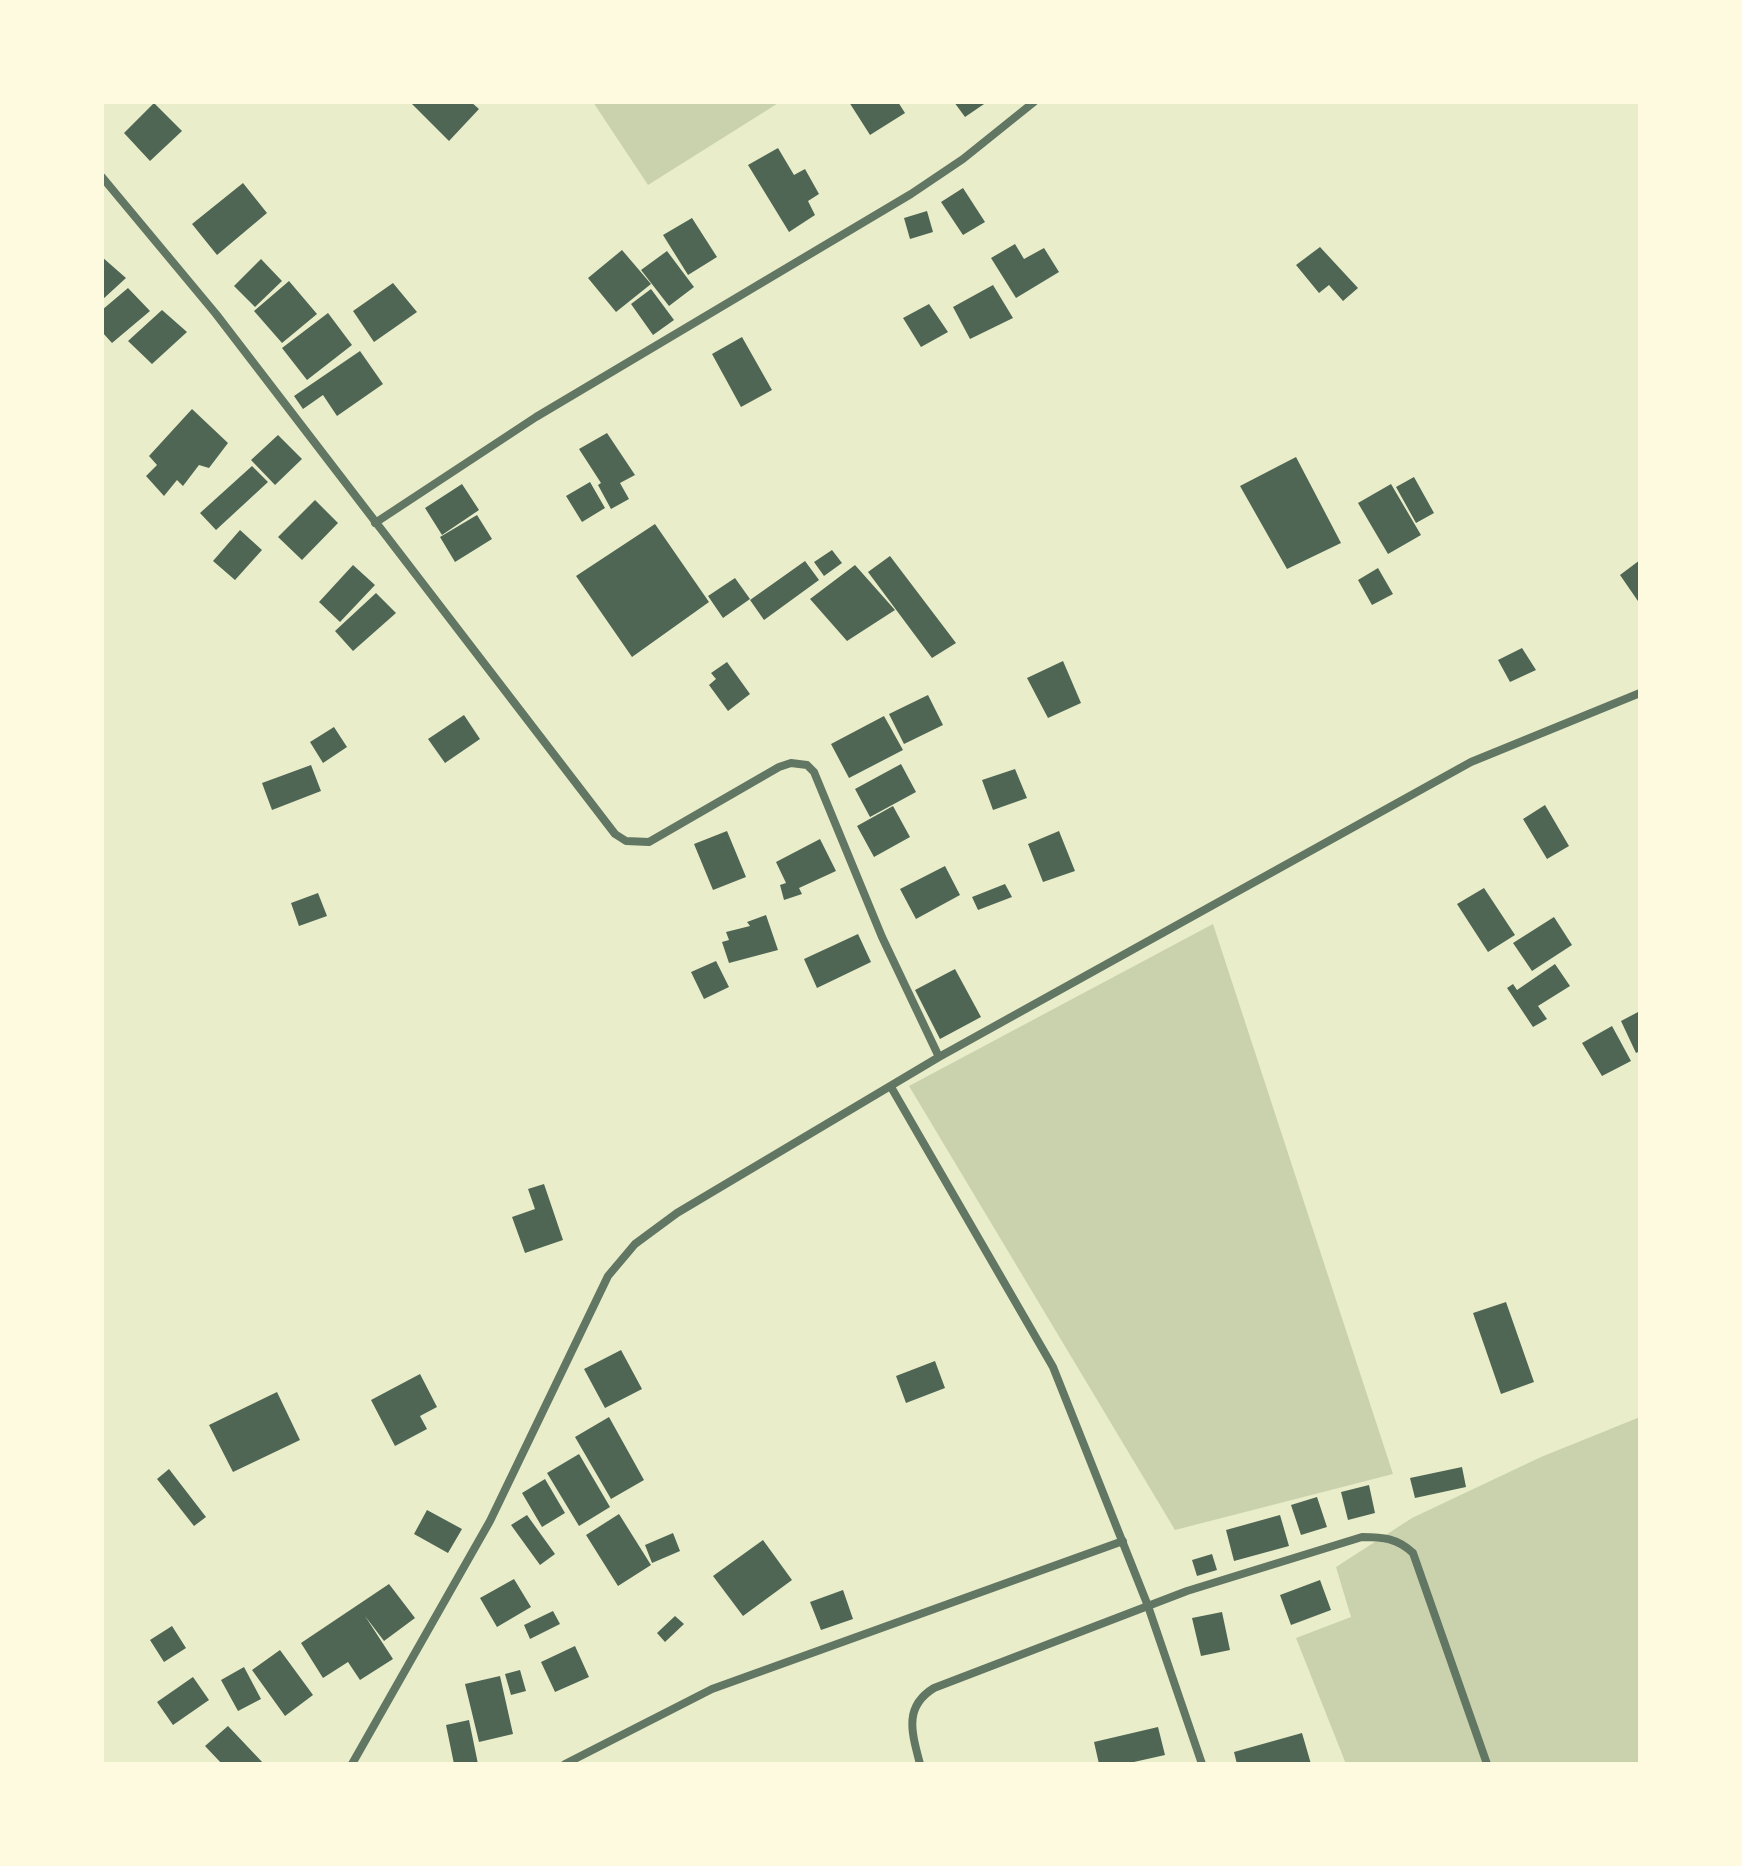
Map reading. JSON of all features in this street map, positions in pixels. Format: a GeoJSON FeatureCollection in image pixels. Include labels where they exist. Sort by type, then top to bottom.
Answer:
{"type":"FeatureCollection","features":[{"type":"Feature","properties":{"kind":"street"},"geometry":{"type":"LineString","coordinates":[[375,523],[574,393],[911,194],[963,159],[1034,102]]}},
{"type":"Feature","properties":{"kind":"street"},"geometry":{"type":"LineString","coordinates":[[102,177],[216,314],[615,834],[626,841],[649,842],[663,837],[779,767],[791,763],[807,765],[814,772],[882,937],[939,1057]]}},
{"type":"Feature","properties":{"kind":"street"},"geometry":{"type":"LineString","coordinates":[[352,1764],[490,1521],[608,1276],[635,1244],[677,1213],[939,1057],[1471,762],[1640,693]]}},
{"type":"Feature","properties":{"kind":"street"},"geometry":{"type":"LineString","coordinates":[[891,1087],[1053,1367],[1148,1606],[1202,1764]]}},
{"type":"Feature","properties":{"kind":"street"},"geometry":{"type":"LineString","coordinates":[[920,1764],[911,1730],[911,1715],[922,1695],[934,1688],[1148,1606],[1362,1537],[1385,1537],[1402,1542],[1413,1553],[1487,1764]]}},
{"type":"Feature","properties":{"kind":"street"},"geometry":{"type":"LineString","coordinates":[[565,1764],[712,1689],[1123,1541]]}},
{"type":"Feature","properties":{"kind":"green space"},"geometry":{"type":"Polygon","coordinates":[[[593,102],[780,102],[648,185],[593,102]]]}},
{"type":"Feature","properties":{"kind":"green space"},"geometry":{"type":"Polygon","coordinates":[[[1213,924],[1393,1474],[1175,1530],[909,1086],[1213,924]]]}},
{"type":"Feature","properties":{"kind":"green space"},"geometry":{"type":"Polygon","coordinates":[[[1640,1417],[1640,1764],[1346,1764],[1296,1638],[1351,1617],[1336,1567],[1412,1518],[1541,1457],[1640,1417]]]}},
{"type":"Feature","properties":{"kind":"building"},"geometry":{"type":"Polygon","coordinates":[[[410,102],[471,102],[479,109],[449,141],[410,102]]]}},
{"type":"Feature","properties":{"kind":"building"},"geometry":{"type":"Polygon","coordinates":[[[849,102],[898,102],[905,113],[870,135],[849,102]]]}},
{"type":"Feature","properties":{"kind":"building"},"geometry":{"type":"Polygon","coordinates":[[[954,102],[987,102],[965,117],[954,102]]]}},
{"type":"Feature","properties":{"kind":"building"},"geometry":{"type":"Polygon","coordinates":[[[154,103],[182,131],[150,161],[124,133],[154,103]]]}},
{"type":"Feature","properties":{"kind":"building"},"geometry":{"type":"Polygon","coordinates":[[[778,148],[794,175],[805,169],[819,194],[808,201],[815,215],[789,232],[748,165],[778,148]]]}},
{"type":"Feature","properties":{"kind":"building"},"geometry":{"type":"Polygon","coordinates":[[[243,183],[267,213],[217,255],[192,224],[243,183]]]}},
{"type":"Feature","properties":{"kind":"building"},"geometry":{"type":"Polygon","coordinates":[[[963,188],[985,222],[963,235],[941,202],[963,188]]]}},
{"type":"Feature","properties":{"kind":"building"},"geometry":{"type":"Polygon","coordinates":[[[927,211],[933,232],[910,239],[904,218],[927,211]]]}},
{"type":"Feature","properties":{"kind":"building"},"geometry":{"type":"Polygon","coordinates":[[[692,218],[717,257],[688,275],[663,235],[692,218]]]}},
{"type":"Feature","properties":{"kind":"building"},"geometry":{"type":"Polygon","coordinates":[[[1015,244],[1024,259],[1044,248],[1059,272],[1016,298],[991,258],[1015,244]]]}},
{"type":"Feature","properties":{"kind":"building"},"geometry":{"type":"Polygon","coordinates":[[[1320,247],[1358,288],[1343,301],[1329,285],[1319,293],[1296,265],[1320,247]]]}},
{"type":"Feature","properties":{"kind":"building"},"geometry":{"type":"Polygon","coordinates":[[[622,250],[651,284],[616,312],[588,278],[622,250]]]}},
{"type":"Feature","properties":{"kind":"building"},"geometry":{"type":"Polygon","coordinates":[[[667,251],[694,287],[669,306],[641,270],[667,251]]]}},
{"type":"Feature","properties":{"kind":"building"},"geometry":{"type":"Polygon","coordinates":[[[102,257],[126,278],[102,300],[102,257]]]}},
{"type":"Feature","properties":{"kind":"building"},"geometry":{"type":"Polygon","coordinates":[[[261,259],[282,281],[255,307],[234,286],[261,259]]]}},
{"type":"Feature","properties":{"kind":"building"},"geometry":{"type":"Polygon","coordinates":[[[289,281],[317,314],[282,343],[254,311],[289,281]]]}},
{"type":"Feature","properties":{"kind":"building"},"geometry":{"type":"Polygon","coordinates":[[[393,283],[417,312],[374,342],[353,311],[393,283]]]}},
{"type":"Feature","properties":{"kind":"building"},"geometry":{"type":"Polygon","coordinates":[[[993,285],[1013,318],[970,339],[953,307],[993,285]]]}},
{"type":"Feature","properties":{"kind":"building"},"geometry":{"type":"Polygon","coordinates":[[[128,288],[150,311],[112,343],[102,332],[102,310],[128,288]]]}},
{"type":"Feature","properties":{"kind":"building"},"geometry":{"type":"Polygon","coordinates":[[[651,289],[674,320],[653,335],[631,304],[651,289]]]}},
{"type":"Feature","properties":{"kind":"building"},"geometry":{"type":"Polygon","coordinates":[[[929,304],[948,332],[921,347],[903,318],[929,304]]]}},
{"type":"Feature","properties":{"kind":"building"},"geometry":{"type":"Polygon","coordinates":[[[162,310],[187,332],[152,364],[128,341],[162,310]]]}},
{"type":"Feature","properties":{"kind":"building"},"geometry":{"type":"Polygon","coordinates":[[[328,313],[352,345],[307,380],[282,348],[328,313]]]}},
{"type":"Feature","properties":{"kind":"building"},"geometry":{"type":"Polygon","coordinates":[[[742,337],[772,390],[741,407],[712,354],[742,337]]]}},
{"type":"Feature","properties":{"kind":"building"},"geometry":{"type":"Polygon","coordinates":[[[360,351],[383,384],[337,416],[323,395],[303,409],[294,396],[360,351]]]}},
{"type":"Feature","properties":{"kind":"building"},"geometry":{"type":"Polygon","coordinates":[[[192,409],[228,443],[209,468],[199,465],[183,486],[177,480],[164,496],[146,476],[157,465],[149,456],[192,409]]]}},
{"type":"Feature","properties":{"kind":"building"},"geometry":{"type":"Polygon","coordinates":[[[607,433],[635,475],[620,483],[629,499],[611,509],[598,485],[601,483],[579,449],[607,433]]]}},
{"type":"Feature","properties":{"kind":"building"},"geometry":{"type":"Polygon","coordinates":[[[278,435],[302,459],[275,485],[251,460],[278,435]]]}},
{"type":"Feature","properties":{"kind":"building"},"geometry":{"type":"Polygon","coordinates":[[[1296,457],[1341,543],[1287,569],[1240,486],[1296,457]]]}},
{"type":"Feature","properties":{"kind":"building"},"geometry":{"type":"Polygon","coordinates":[[[252,466],[268,482],[216,530],[200,513],[252,466]]]}},
{"type":"Feature","properties":{"kind":"building"},"geometry":{"type":"Polygon","coordinates":[[[1414,477],[1434,513],[1416,523],[1396,487],[1414,477]]]}},
{"type":"Feature","properties":{"kind":"building"},"geometry":{"type":"Polygon","coordinates":[[[590,482],[605,508],[582,522],[566,496],[590,482]]]}},
{"type":"Feature","properties":{"kind":"building"},"geometry":{"type":"Polygon","coordinates":[[[462,484],[479,510],[442,535],[425,508],[462,484]]]}},
{"type":"Feature","properties":{"kind":"building"},"geometry":{"type":"Polygon","coordinates":[[[1391,484],[1421,535],[1388,554],[1358,503],[1391,484]]]}},
{"type":"Feature","properties":{"kind":"building"},"geometry":{"type":"Polygon","coordinates":[[[315,500],[338,523],[302,560],[278,537],[315,500]]]}},
{"type":"Feature","properties":{"kind":"building"},"geometry":{"type":"Polygon","coordinates":[[[477,515],[492,539],[455,562],[440,537],[477,515]]]}},
{"type":"Feature","properties":{"kind":"building"},"geometry":{"type":"Polygon","coordinates":[[[655,524],[709,602],[632,657],[576,576],[655,524]]]}},
{"type":"Feature","properties":{"kind":"building"},"geometry":{"type":"Polygon","coordinates":[[[240,530],[262,550],[235,580],[213,561],[240,530]]]}},
{"type":"Feature","properties":{"kind":"building"},"geometry":{"type":"Polygon","coordinates":[[[832,550],[842,563],[824,576],[814,562],[832,550]]]}},
{"type":"Feature","properties":{"kind":"building"},"geometry":{"type":"Polygon","coordinates":[[[890,556],[956,643],[932,658],[868,572],[890,556]]]}},
{"type":"Feature","properties":{"kind":"building"},"geometry":{"type":"Polygon","coordinates":[[[1640,560],[1640,604],[1620,575],[1640,560]]]}},
{"type":"Feature","properties":{"kind":"building"},"geometry":{"type":"Polygon","coordinates":[[[805,561],[819,580],[764,620],[750,600],[805,561]]]}},
{"type":"Feature","properties":{"kind":"building"},"geometry":{"type":"Polygon","coordinates":[[[353,565],[375,585],[340,622],[319,602],[353,565]]]}},
{"type":"Feature","properties":{"kind":"building"},"geometry":{"type":"Polygon","coordinates":[[[855,565],[895,610],[847,641],[810,599],[855,565]]]}},
{"type":"Feature","properties":{"kind":"building"},"geometry":{"type":"Polygon","coordinates":[[[1378,568],[1393,594],[1372,605],[1358,580],[1378,568]]]}},
{"type":"Feature","properties":{"kind":"building"},"geometry":{"type":"Polygon","coordinates":[[[735,578],[750,599],[723,618],[708,596],[735,578]]]}},
{"type":"Feature","properties":{"kind":"building"},"geometry":{"type":"Polygon","coordinates":[[[376,593],[396,613],[353,651],[335,631],[376,593]]]}},
{"type":"Feature","properties":{"kind":"building"},"geometry":{"type":"Polygon","coordinates":[[[1522,648],[1536,670],[1510,682],[1498,660],[1522,648]]]}},
{"type":"Feature","properties":{"kind":"building"},"geometry":{"type":"Polygon","coordinates":[[[1063,661],[1081,703],[1048,718],[1027,678],[1063,661]]]}},
{"type":"Feature","properties":{"kind":"building"},"geometry":{"type":"Polygon","coordinates":[[[727,662],[750,694],[728,711],[709,685],[716,679],[711,673],[727,662]]]}},
{"type":"Feature","properties":{"kind":"building"},"geometry":{"type":"Polygon","coordinates":[[[928,695],[943,725],[904,744],[889,714],[928,695]]]}},
{"type":"Feature","properties":{"kind":"building"},"geometry":{"type":"Polygon","coordinates":[[[464,715],[480,739],[445,763],[428,739],[464,715]]]}},
{"type":"Feature","properties":{"kind":"building"},"geometry":{"type":"Polygon","coordinates":[[[884,716],[903,750],[849,778],[831,744],[884,716]]]}},
{"type":"Feature","properties":{"kind":"building"},"geometry":{"type":"Polygon","coordinates":[[[334,727],[347,747],[323,763],[310,742],[334,727]]]}},
{"type":"Feature","properties":{"kind":"building"},"geometry":{"type":"Polygon","coordinates":[[[901,764],[916,792],[870,817],[855,789],[901,764]]]}},
{"type":"Feature","properties":{"kind":"building"},"geometry":{"type":"Polygon","coordinates":[[[311,765],[321,791],[272,810],[262,783],[311,765]]]}},
{"type":"Feature","properties":{"kind":"building"},"geometry":{"type":"Polygon","coordinates":[[[1015,769],[1027,798],[993,810],[982,780],[1015,769]]]}},
{"type":"Feature","properties":{"kind":"building"},"geometry":{"type":"Polygon","coordinates":[[[1545,805],[1569,846],[1547,859],[1523,819],[1545,805]]]}},
{"type":"Feature","properties":{"kind":"building"},"geometry":{"type":"Polygon","coordinates":[[[893,806],[910,837],[874,857],[857,826],[893,806]]]}},
{"type":"Feature","properties":{"kind":"building"},"geometry":{"type":"Polygon","coordinates":[[[727,831],[746,877],[713,890],[694,844],[727,831]]]}},
{"type":"Feature","properties":{"kind":"building"},"geometry":{"type":"Polygon","coordinates":[[[1059,831],[1075,871],[1043,882],[1028,844],[1059,831]]]}},
{"type":"Feature","properties":{"kind":"building"},"geometry":{"type":"Polygon","coordinates":[[[820,839],[836,871],[799,888],[802,894],[784,900],[780,885],[786,883],[776,862],[820,839]]]}},
{"type":"Feature","properties":{"kind":"building"},"geometry":{"type":"Polygon","coordinates":[[[945,866],[960,895],[916,919],[900,889],[945,866]]]}},
{"type":"Feature","properties":{"kind":"building"},"geometry":{"type":"Polygon","coordinates":[[[1005,884],[1012,897],[978,910],[972,897],[1005,884]]]}},
{"type":"Feature","properties":{"kind":"building"},"geometry":{"type":"Polygon","coordinates":[[[1484,888],[1515,935],[1488,952],[1457,904],[1484,888]]]}},
{"type":"Feature","properties":{"kind":"building"},"geometry":{"type":"Polygon","coordinates":[[[318,893],[327,916],[299,926],[291,903],[318,893]]]}},
{"type":"Feature","properties":{"kind":"building"},"geometry":{"type":"Polygon","coordinates":[[[766,915],[778,950],[729,963],[722,942],[729,940],[726,932],[750,926],[747,922],[766,915]]]}},
{"type":"Feature","properties":{"kind":"building"},"geometry":{"type":"Polygon","coordinates":[[[1554,917],[1572,945],[1532,971],[1513,943],[1554,917]]]}},
{"type":"Feature","properties":{"kind":"building"},"geometry":{"type":"Polygon","coordinates":[[[858,934],[871,962],[817,988],[804,959],[858,934]]]}},
{"type":"Feature","properties":{"kind":"building"},"geometry":{"type":"Polygon","coordinates":[[[716,961],[729,987],[704,999],[691,972],[716,961]]]}},
{"type":"Feature","properties":{"kind":"building"},"geometry":{"type":"Polygon","coordinates":[[[1555,964],[1570,986],[1538,1006],[1547,1019],[1533,1027],[1507,988],[1513,984],[1517,990],[1555,964]]]}},
{"type":"Feature","properties":{"kind":"building"},"geometry":{"type":"Polygon","coordinates":[[[955,969],[981,1017],[940,1039],[915,990],[955,969]]]}},
{"type":"Feature","properties":{"kind":"building"},"geometry":{"type":"Polygon","coordinates":[[[1640,1011],[1640,1051],[1636,1053],[1621,1021],[1640,1011]]]}},
{"type":"Feature","properties":{"kind":"building"},"geometry":{"type":"Polygon","coordinates":[[[1612,1026],[1631,1061],[1602,1076],[1582,1043],[1612,1026]]]}},
{"type":"Feature","properties":{"kind":"building"},"geometry":{"type":"Polygon","coordinates":[[[544,1184],[563,1240],[525,1253],[512,1217],[535,1209],[528,1189],[544,1184]]]}},
{"type":"Feature","properties":{"kind":"building"},"geometry":{"type":"Polygon","coordinates":[[[1506,1302],[1534,1382],[1501,1394],[1473,1313],[1506,1302]]]}},
{"type":"Feature","properties":{"kind":"building"},"geometry":{"type":"Polygon","coordinates":[[[621,1350],[642,1389],[605,1408],[584,1369],[621,1350]]]}},
{"type":"Feature","properties":{"kind":"building"},"geometry":{"type":"Polygon","coordinates":[[[935,1361],[945,1388],[906,1403],[896,1376],[935,1361]]]}},
{"type":"Feature","properties":{"kind":"building"},"geometry":{"type":"Polygon","coordinates":[[[420,1374],[437,1407],[420,1416],[427,1429],[395,1446],[371,1400],[420,1374]]]}},
{"type":"Feature","properties":{"kind":"building"},"geometry":{"type":"Polygon","coordinates":[[[277,1392],[300,1440],[233,1472],[209,1425],[277,1392]]]}},
{"type":"Feature","properties":{"kind":"building"},"geometry":{"type":"Polygon","coordinates":[[[609,1417],[644,1480],[611,1499],[575,1437],[609,1417]]]}},
{"type":"Feature","properties":{"kind":"building"},"geometry":{"type":"Polygon","coordinates":[[[579,1454],[610,1507],[579,1526],[547,1473],[579,1454]]]}},
{"type":"Feature","properties":{"kind":"building"},"geometry":{"type":"Polygon","coordinates":[[[1462,1467],[1466,1487],[1415,1498],[1410,1478],[1462,1467]]]}},
{"type":"Feature","properties":{"kind":"building"},"geometry":{"type":"Polygon","coordinates":[[[169,1469],[206,1517],[194,1526],[157,1479],[169,1469]]]}},
{"type":"Feature","properties":{"kind":"building"},"geometry":{"type":"Polygon","coordinates":[[[545,1479],[565,1513],[542,1527],[522,1493],[545,1479]]]}},
{"type":"Feature","properties":{"kind":"building"},"geometry":{"type":"Polygon","coordinates":[[[1369,1485],[1375,1513],[1348,1520],[1341,1492],[1369,1485]]]}},
{"type":"Feature","properties":{"kind":"building"},"geometry":{"type":"Polygon","coordinates":[[[1317,1497],[1327,1527],[1301,1535],[1291,1505],[1317,1497]]]}},
{"type":"Feature","properties":{"kind":"building"},"geometry":{"type":"Polygon","coordinates":[[[427,1510],[462,1529],[448,1553],[414,1534],[427,1510]]]}},
{"type":"Feature","properties":{"kind":"building"},"geometry":{"type":"Polygon","coordinates":[[[619,1514],[651,1565],[618,1586],[586,1535],[619,1514]]]}},
{"type":"Feature","properties":{"kind":"building"},"geometry":{"type":"Polygon","coordinates":[[[527,1515],[555,1554],[540,1565],[511,1525],[527,1515]]]}},
{"type":"Feature","properties":{"kind":"building"},"geometry":{"type":"Polygon","coordinates":[[[1280,1515],[1289,1546],[1234,1561],[1226,1530],[1280,1515]]]}},
{"type":"Feature","properties":{"kind":"building"},"geometry":{"type":"Polygon","coordinates":[[[673,1533],[680,1551],[652,1563],[645,1545],[673,1533]]]}},
{"type":"Feature","properties":{"kind":"building"},"geometry":{"type":"Polygon","coordinates":[[[763,1540],[792,1580],[743,1616],[713,1576],[763,1540]]]}},
{"type":"Feature","properties":{"kind":"building"},"geometry":{"type":"Polygon","coordinates":[[[1212,1554],[1217,1570],[1197,1576],[1192,1560],[1212,1554]]]}},
{"type":"Feature","properties":{"kind":"building"},"geometry":{"type":"Polygon","coordinates":[[[514,1579],[531,1607],[497,1627],[480,1598],[514,1579]]]}},
{"type":"Feature","properties":{"kind":"building"},"geometry":{"type":"Polygon","coordinates":[[[1320,1580],[1331,1610],[1291,1625],[1280,1595],[1320,1580]]]}},
{"type":"Feature","properties":{"kind":"building"},"geometry":{"type":"Polygon","coordinates":[[[389,1584],[415,1618],[384,1641],[365,1616],[393,1659],[360,1680],[348,1662],[323,1678],[301,1643],[389,1584]]]}},
{"type":"Feature","properties":{"kind":"building"},"geometry":{"type":"Polygon","coordinates":[[[843,1590],[853,1619],[821,1630],[810,1602],[843,1590]]]}},
{"type":"Feature","properties":{"kind":"building"},"geometry":{"type":"Polygon","coordinates":[[[553,1611],[560,1624],[530,1639],[524,1625],[553,1611]]]}},
{"type":"Feature","properties":{"kind":"building"},"geometry":{"type":"Polygon","coordinates":[[[1222,1612],[1230,1650],[1201,1656],[1192,1618],[1222,1612]]]}},
{"type":"Feature","properties":{"kind":"building"},"geometry":{"type":"Polygon","coordinates":[[[675,1616],[684,1624],[665,1642],[657,1633],[675,1616]]]}},
{"type":"Feature","properties":{"kind":"building"},"geometry":{"type":"Polygon","coordinates":[[[172,1626],[186,1648],[164,1662],[150,1640],[172,1626]]]}},
{"type":"Feature","properties":{"kind":"building"},"geometry":{"type":"Polygon","coordinates":[[[575,1646],[589,1677],[555,1692],[541,1662],[575,1646]]]}},
{"type":"Feature","properties":{"kind":"building"},"geometry":{"type":"Polygon","coordinates":[[[280,1650],[313,1695],[285,1716],[252,1670],[280,1650]]]}},
{"type":"Feature","properties":{"kind":"building"},"geometry":{"type":"Polygon","coordinates":[[[244,1667],[261,1699],[238,1711],[221,1680],[244,1667]]]}},
{"type":"Feature","properties":{"kind":"building"},"geometry":{"type":"Polygon","coordinates":[[[520,1670],[526,1691],[511,1695],[505,1674],[520,1670]]]}},
{"type":"Feature","properties":{"kind":"building"},"geometry":{"type":"Polygon","coordinates":[[[500,1676],[513,1734],[479,1742],[465,1684],[500,1676]]]}},
{"type":"Feature","properties":{"kind":"building"},"geometry":{"type":"Polygon","coordinates":[[[193,1677],[209,1700],[173,1725],[157,1702],[193,1677]]]}},
{"type":"Feature","properties":{"kind":"building"},"geometry":{"type":"Polygon","coordinates":[[[469,1720],[478,1764],[454,1764],[446,1725],[469,1720]]]}},
{"type":"Feature","properties":{"kind":"building"},"geometry":{"type":"Polygon","coordinates":[[[228,1726],[264,1764],[222,1764],[205,1746],[228,1726]]]}},
{"type":"Feature","properties":{"kind":"building"},"geometry":{"type":"Polygon","coordinates":[[[1158,1727],[1165,1755],[1125,1764],[1099,1764],[1094,1742],[1158,1727]]]}},
{"type":"Feature","properties":{"kind":"building"},"geometry":{"type":"Polygon","coordinates":[[[1302,1733],[1311,1764],[1237,1764],[1234,1752],[1302,1733]]]}}]}
